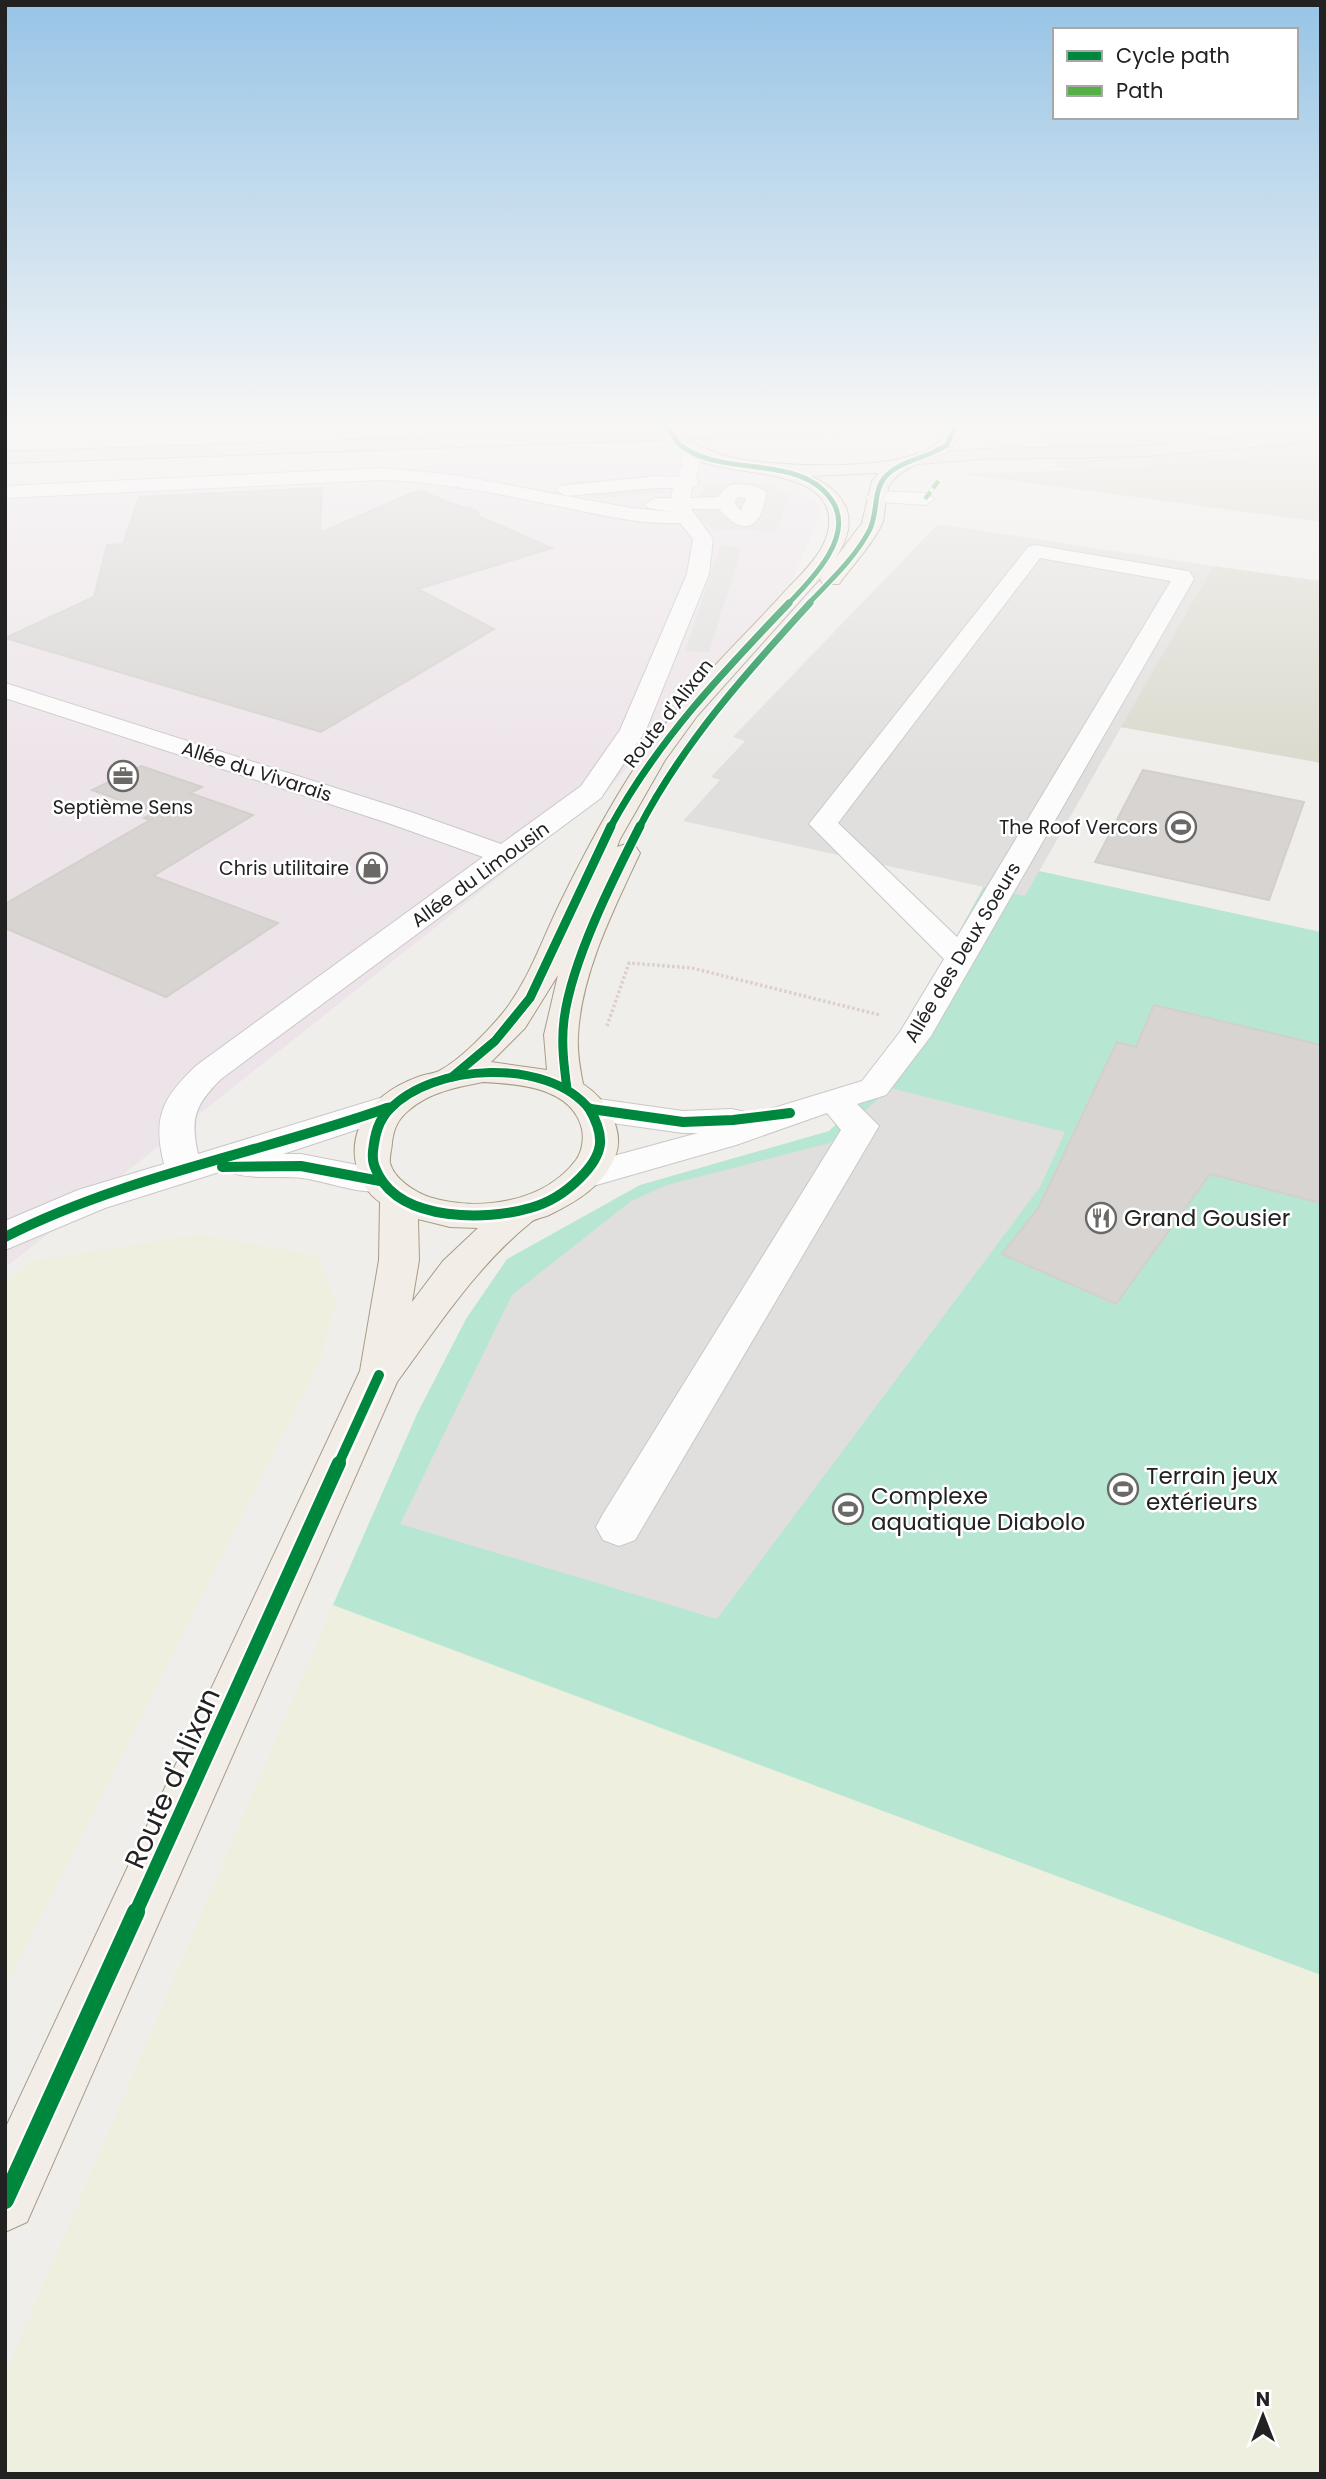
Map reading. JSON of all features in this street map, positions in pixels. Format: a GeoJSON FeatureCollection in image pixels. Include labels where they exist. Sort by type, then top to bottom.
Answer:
{"type":"FeatureCollection","features":[{"type":"Feature","properties":{"kind":"main road","name":"Route d'Alixan"},"geometry":{"type":"LineString","coordinates":[[452,1077],[483,1053],[509,1027],[531,997],[611,829],[636,782],[662,743],[711,683],[779,613],[825,559],[834,542]]}},
{"type":"Feature","properties":{"kind":"main road","name":"Route d'Alixan"},"geometry":{"type":"LineString","coordinates":[[579,1099],[542,1078],[483,1072],[452,1077],[409,1094],[392,1106],[378,1124],[370,1143],[372,1162],[390,1189],[424,1210],[453,1217],[485,1218],[516,1214],[556,1198],[586,1176],[597,1159],[601,1142],[599,1125],[579,1099],[561,1056],[564,1009],[589,940],[624,858],[667,779],[707,720],[844,565],[860,542]]}},
{"type":"Feature","properties":{"kind":"main road","name":"Route d'Alixan"},"geometry":{"type":"LineString","coordinates":[[379,1375],[399,1260],[390,1189]]}},
{"type":"Feature","properties":{"kind":"main road","name":"Route d'Alixan"},"geometry":{"type":"LineString","coordinates":[[5,2200],[379,1375],[457,1271],[516,1214]]}},
{"type":"Feature","properties":{"kind":"street","name":"Allée du Limousin"},"geometry":{"type":"LineString","coordinates":[[184,1171],[176,1140],[176,1117],[181,1101],[209,1072],[591,792],[633,730],[698,574],[703,542]]}},
{"type":"Feature","properties":{"kind":"street","name":"Allée des Deux Soeurs"},"geometry":{"type":"LineString","coordinates":[[586,1176],[723,1137],[790,1113],[874,1088],[920,1026],[1183,579],[1172,573],[1035,551],[823,824],[960,957]]}},
{"type":"Feature","properties":{"kind":"street","name":"Allée du Vivarais"},"geometry":{"type":"LineString","coordinates":[[5,690],[388,814],[507,856]]}},
{"type":"Feature","properties":{"kind":"street","name":"Allée des Deux Soeurs"},"geometry":{"type":"LineString","coordinates":[[579,1099],[683,1122],[733,1120],[790,1113]]}},
{"type":"Feature","properties":{"kind":"street"},"geometry":{"type":"LineString","coordinates":[[619,1527],[861,1125],[853,1122],[835,1101]]}},
{"type":"Feature","properties":{"kind":"street"},"geometry":{"type":"LineString","coordinates":[[5,1237],[66,1208],[121,1188],[338,1126],[392,1106]]}},
{"type":"Feature","properties":{"kind":"street"},"geometry":{"type":"LineString","coordinates":[[184,1171],[248,1165],[301,1166],[390,1189]]}},
{"type":"Feature","properties":{"kind":"path"},"geometry":{"type":"LineString","coordinates":[[561,1035],[603,1035],[629,963],[692,968],[920,1026]]}},
{"type":"Feature","properties":{"kind":"shaded area"},"geometry":{"type":"Polygon","coordinates":[[[5,542],[808,542],[793,579],[605,793],[5,1268],[5,542]]]}},
{"type":"Feature","properties":{"kind":"shaded area"},"geometry":{"type":"Polygon","coordinates":[[[921,542],[1054,542],[1213,566],[1025,896],[683,821],[720,780],[711,777],[745,741],[733,737],[921,542]]]}},
{"type":"Feature","properties":{"kind":"shaded area"},"geometry":{"type":"Polygon","coordinates":[[[720,546],[742,547],[709,652],[685,651],[720,546]]]}},
{"type":"Feature","properties":{"kind":"shaded area"},"geometry":{"type":"Polygon","coordinates":[[[1213,566],[1321,581],[1321,763],[1120,727],[1213,566]]]}},
{"type":"Feature","properties":{"kind":"shaded area"},"geometry":{"type":"Polygon","coordinates":[[[890,1088],[1065,1132],[1040,1187],[717,1619],[400,1524],[512,1295],[631,1201],[667,1185],[830,1143],[890,1088]]]}},
{"type":"Feature","properties":{"kind":"green space","name":"Complexe aquatique Diabolo"},"geometry":{"type":"Polygon","coordinates":[[[997,862],[1321,932],[1321,1975],[333,1605],[417,1414],[466,1319],[507,1259],[640,1185],[829,1131],[874,1088],[997,862]]]}},
{"type":"Feature","properties":{"kind":"green space"},"geometry":{"type":"Polygon","coordinates":[[[199,1234],[318,1256],[336,1302],[320,1361],[5,1988],[5,1282],[33,1261],[199,1234]]]}},
{"type":"Feature","properties":{"kind":"green space"},"geometry":{"type":"Polygon","coordinates":[[[333,1605],[1321,1975],[1321,2474],[5,2474],[5,2374],[333,1605]]]}},
{"type":"Feature","properties":{"kind":"building"},"geometry":{"type":"Polygon","coordinates":[[[124,542],[537,542],[552,548],[418,589],[494,629],[321,732],[5,638],[94,597],[107,545],[123,544],[124,542]]]}},
{"type":"Feature","properties":{"kind":"building"},"geometry":{"type":"Polygon","coordinates":[[[141,766],[202,787],[190,793],[253,815],[153,876],[278,923],[166,997],[5,928],[5,904],[150,820],[144,818],[160,809],[153,812],[92,790],[141,766]]]}},
{"type":"Feature","properties":{"kind":"building"},"geometry":{"type":"Polygon","coordinates":[[[1143,770],[1304,802],[1269,900],[1095,862],[1143,770]]]}},
{"type":"Feature","properties":{"kind":"building"},"geometry":{"type":"Polygon","coordinates":[[[1154,1005],[1321,1045],[1321,1203],[1210,1174],[1116,1304],[1002,1254],[1039,1207],[1117,1042],[1136,1047],[1154,1005]]]}},
{"type":"Feature","properties":{"kind":"cycle path"},"geometry":{"type":"LineString","coordinates":[[452,1077],[504,1031],[535,991],[594,859],[649,762],[709,687],[811,578],[834,542]]}},
{"type":"Feature","properties":{"kind":"cycle path"},"geometry":{"type":"LineString","coordinates":[[567,1089],[563,1064],[564,1019],[573,980],[639,827],[687,749],[729,694],[862,542]]}},
{"type":"Feature","properties":{"kind":"cycle path"},"geometry":{"type":"LineString","coordinates":[[483,1072],[516,1074],[549,1081],[577,1096],[597,1122],[601,1139],[597,1157],[591,1167],[566,1192],[531,1208],[491,1216],[450,1215],[414,1206],[386,1188],[372,1163],[376,1129],[384,1115],[394,1104],[421,1087],[483,1072]]}},
{"type":"Feature","properties":{"kind":"cycle path"},"geometry":{"type":"LineString","coordinates":[[5,1237],[48,1216],[116,1191],[313,1133],[389,1107]]}},
{"type":"Feature","properties":{"kind":"cycle path"},"geometry":{"type":"LineString","coordinates":[[591,1109],[683,1122],[733,1120],[790,1113]]}},
{"type":"Feature","properties":{"kind":"cycle path"},"geometry":{"type":"LineString","coordinates":[[222,1167],[301,1166],[380,1181]]}},
{"type":"Feature","properties":{"kind":"cycle path"},"geometry":{"type":"LineString","coordinates":[[5,2200],[379,1375]]}},
{"type":"Feature","properties":{"kind":"place","name":"Septième Sens"},"geometry":{"type":"Point","coordinates":[123,776]}},
{"type":"Feature","properties":{"kind":"place","name":"The Roof Vercors"},"geometry":{"type":"Point","coordinates":[1181,827]}},
{"type":"Feature","properties":{"kind":"place","name":"Chris utilitaire"},"geometry":{"type":"Point","coordinates":[372,868]}},
{"type":"Feature","properties":{"kind":"place","name":"Grand Gousier"},"geometry":{"type":"Point","coordinates":[1101,1218]}},
{"type":"Feature","properties":{"kind":"place","name":"Terrain jeux extérieurs"},"geometry":{"type":"Point","coordinates":[1123,1489]}},
{"type":"Feature","properties":{"kind":"place","name":"Complexe aquatique Diabolo"},"geometry":{"type":"Point","coordinates":[848,1509]}}]}
